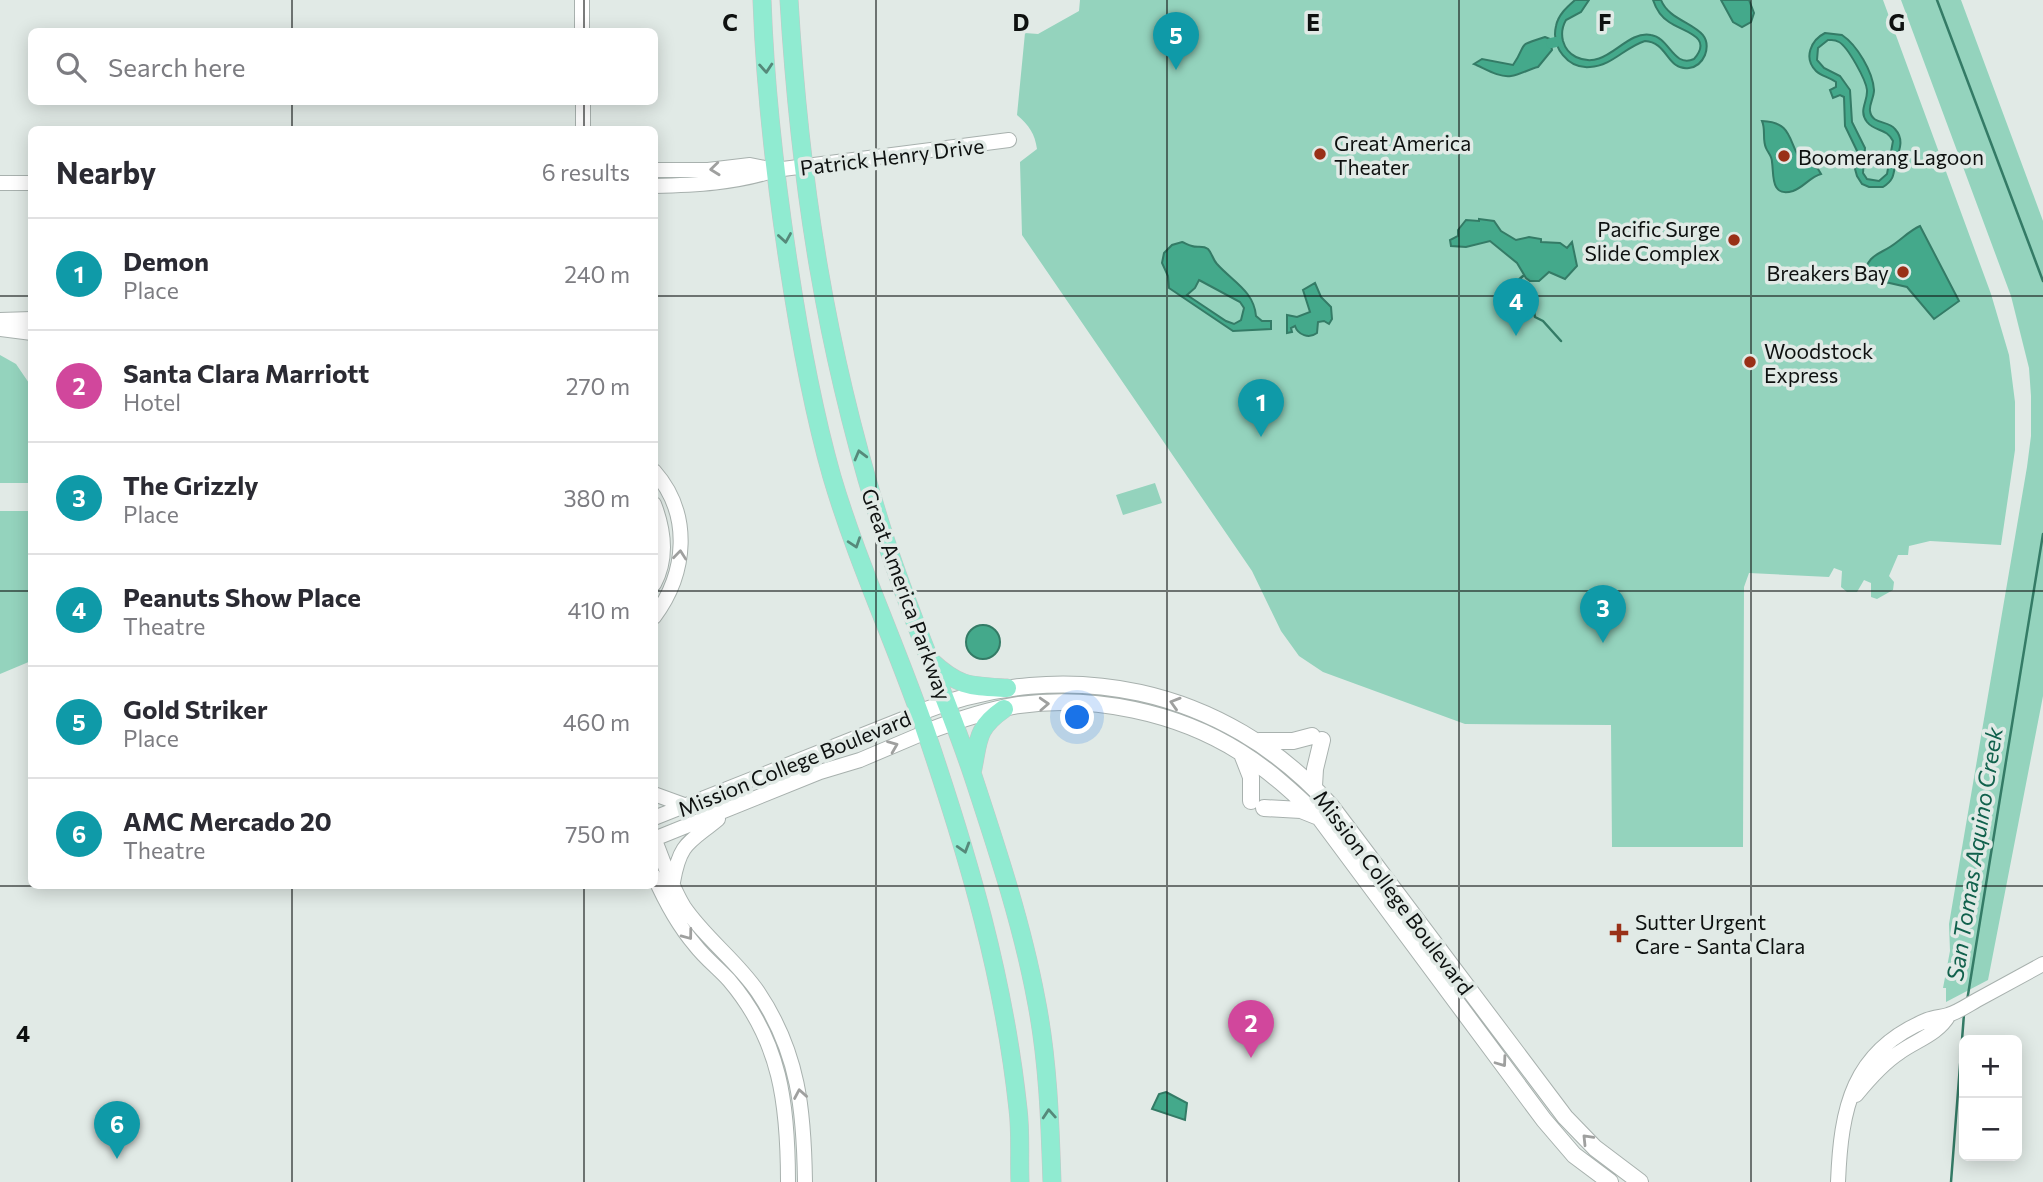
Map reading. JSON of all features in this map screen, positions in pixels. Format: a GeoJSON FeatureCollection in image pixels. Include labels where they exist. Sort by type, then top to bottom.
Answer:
{"type":"FeatureCollection","features":[{"type":"Feature","properties":{"kind":"main road","name":"Great America Parkway"},"geometry":{"type":"LineString","coordinates":[[762,0],[775,170],[798,322],[826,454],[866,574],[926,732],[982,908],[1001,992],[1018,1111],[1020,1182]]}},
{"type":"Feature","properties":{"kind":"main road","name":"Great America Parkway"},"geometry":{"type":"LineString","coordinates":[[789,0],[802,168],[820,284],[849,416],[883,532],[972,773],[1011,898],[1036,1000],[1050,1112],[1052,1182]]}},
{"type":"Feature","properties":{"kind":"main road"},"geometry":{"type":"LineString","coordinates":[[928,659],[958,682],[971,687],[1007,688]]}},
{"type":"Feature","properties":{"kind":"main road","name":"Mission College Boulevard"},"geometry":{"type":"LineString","coordinates":[[918,713],[946,702],[1007,688],[1051,683],[1078,684],[1129,690],[1192,708],[1257,741],[1314,786],[1354,834],[1565,1117],[1595,1148],[1640,1182]]}},
{"type":"Feature","properties":{"kind":"main road","name":"Mission College Boulevard"},"geometry":{"type":"LineString","coordinates":[[926,732],[1019,705],[1105,705],[1185,725],[1241,752],[1282,782],[1319,817],[1544,1120],[1574,1155],[1610,1182]]}},
{"type":"Feature","properties":{"kind":"main road"},"geometry":{"type":"LineString","coordinates":[[972,773],[980,730],[990,718],[1004,709]]}},
{"type":"Feature","properties":{"kind":"main road"},"geometry":{"type":"LineString","coordinates":[[1257,741],[1269,743],[1317,738],[1314,786]]}},
{"type":"Feature","properties":{"kind":"main road"},"geometry":{"type":"LineString","coordinates":[[1241,752],[1251,777],[1257,804],[1301,810],[1319,817]]}},
{"type":"Feature","properties":{"kind":"street"},"geometry":{"type":"LineString","coordinates":[[582,0],[582,28]]}},
{"type":"Feature","properties":{"kind":"street"},"geometry":{"type":"LineString","coordinates":[[583,105],[583,126]]}},
{"type":"Feature","properties":{"kind":"street","name":"Patrick Henry Drive"},"geometry":{"type":"LineString","coordinates":[[658,186],[752,178],[775,170],[1009,140]]}},
{"type":"Feature","properties":{"kind":"street","name":"Patrick Henry Drive"},"geometry":{"type":"LineString","coordinates":[[658,170],[708,170],[750,165],[775,170]]}},
{"type":"Feature","properties":{"kind":"street"},"geometry":{"type":"LineString","coordinates":[[0,183],[28,183]]}},
{"type":"Feature","properties":{"kind":"street"},"geometry":{"type":"LineString","coordinates":[[0,320],[28,319]]}},
{"type":"Feature","properties":{"kind":"street"},"geometry":{"type":"LineString","coordinates":[[0,329],[28,332]]}},
{"type":"Feature","properties":{"kind":"street"},"geometry":{"type":"LineString","coordinates":[[658,478],[673,502],[681,531],[682,548],[673,587],[658,611]]}},
{"type":"Feature","properties":{"kind":"street"},"geometry":{"type":"LineString","coordinates":[[658,516],[664,548],[658,570]]}},
{"type":"Feature","properties":{"kind":"street","name":"Mission College Boulevard"},"geometry":{"type":"LineString","coordinates":[[658,817],[918,713]]}},
{"type":"Feature","properties":{"kind":"street","name":"Mission College Boulevard"},"geometry":{"type":"LineString","coordinates":[[658,837],[926,732]]}},
{"type":"Feature","properties":{"kind":"street"},"geometry":{"type":"LineString","coordinates":[[658,795],[687,806]]}},
{"type":"Feature","properties":{"kind":"street"},"geometry":{"type":"LineString","coordinates":[[673,883],[678,859],[685,844],[729,810]]}},
{"type":"Feature","properties":{"kind":"street","name":"Mission College Boulevard"},"geometry":{"type":"LineString","coordinates":[[658,846],[684,907],[731,958],[757,992],[787,1046],[801,1098],[805,1182]]}},
{"type":"Feature","properties":{"kind":"street"},"geometry":{"type":"LineString","coordinates":[[658,884],[674,917],[741,996],[767,1042],[776,1065],[786,1111],[788,1182]]}},
{"type":"Feature","properties":{"kind":"street"},"geometry":{"type":"LineString","coordinates":[[1838,1182],[1842,1129],[1849,1102],[1883,1065],[1900,1051],[1942,1027],[1949,1015],[2043,964]]}},
{"type":"Feature","properties":{"kind":"shaded area"},"geometry":{"type":"Polygon","coordinates":[[[1080,0],[1883,0],[1991,294],[2009,355],[2015,402],[2015,450],[2001,545],[1930,541],[1909,546],[1908,555],[1898,555],[1889,576],[1894,582],[1893,590],[1877,599],[1871,597],[1871,583],[1864,580],[1857,592],[1847,592],[1841,587],[1842,571],[1834,568],[1829,577],[1749,573],[1744,587],[1743,847],[1612,847],[1611,725],[1465,724],[1323,672],[1299,656],[1281,631],[1252,571],[1022,235],[1020,162],[1037,149],[1031,130],[1017,115],[1025,33],[1038,34],[1079,11],[1080,0]]]}},
{"type":"Feature","properties":{"kind":"shaded area"},"geometry":{"type":"Polygon","coordinates":[[[1575,0],[1589,0],[1581,12],[1566,20],[1563,28],[1564,44],[1576,57],[1597,59],[1632,38],[1651,35],[1663,41],[1681,59],[1694,59],[1699,51],[1699,40],[1666,20],[1653,0],[1661,0],[1666,9],[1699,31],[1707,45],[1705,55],[1697,65],[1682,68],[1671,61],[1658,46],[1645,41],[1598,66],[1582,67],[1563,55],[1555,34],[1559,18],[1575,0]]]}},
{"type":"Feature","properties":{"kind":"shaded area"},"geometry":{"type":"Polygon","coordinates":[[[1721,0],[1749,0],[1754,13],[1751,22],[1742,27],[1733,22],[1721,0]]]}},
{"type":"Feature","properties":{"kind":"shaded area"},"geometry":{"type":"Polygon","coordinates":[[[1901,0],[1961,0],[2043,221],[2043,696],[1988,980],[1946,1002],[1946,988],[1943,988],[1950,951],[1949,924],[2027,467],[2031,436],[2031,396],[2029,368],[2011,296],[1901,0]]]}},
{"type":"Feature","properties":{"kind":"shaded area"},"geometry":{"type":"Polygon","coordinates":[[[1825,33],[1842,35],[1853,45],[1867,67],[1873,83],[1871,115],[1892,126],[1900,137],[1893,175],[1883,187],[1869,187],[1862,184],[1857,176],[1855,169],[1858,153],[1845,126],[1844,97],[1840,95],[1833,98],[1830,90],[1836,87],[1836,82],[1818,73],[1810,61],[1810,50],[1825,33]],[[1828,40],[1818,48],[1817,60],[1824,68],[1840,76],[1850,90],[1852,122],[1865,148],[1863,173],[1867,179],[1879,181],[1887,174],[1893,141],[1888,134],[1864,118],[1867,90],[1863,79],[1843,45],[1836,40],[1828,40]]]}},
{"type":"Feature","properties":{"kind":"shaded area"},"geometry":{"type":"Polygon","coordinates":[[[1545,37],[1550,39],[1552,50],[1538,67],[1506,76],[1474,64],[1482,59],[1513,65],[1525,44],[1545,37]]]}},
{"type":"Feature","properties":{"kind":"shaded area","name":"Boomerang Lagoon"},"geometry":{"type":"Polygon","coordinates":[[[1762,121],[1784,128],[1800,159],[1818,169],[1821,174],[1793,191],[1780,191],[1773,178],[1762,121]]]}},
{"type":"Feature","properties":{"kind":"shaded area"},"geometry":{"type":"Polygon","coordinates":[[[1466,220],[1494,221],[1501,231],[1516,240],[1529,237],[1541,239],[1541,242],[1560,243],[1567,248],[1572,242],[1577,266],[1565,279],[1549,272],[1539,281],[1530,281],[1517,263],[1490,241],[1466,247],[1451,246],[1450,240],[1458,236],[1458,230],[1466,220]]]}},
{"type":"Feature","properties":{"kind":"shaded area","name":"Breakers Bay"},"geometry":{"type":"Polygon","coordinates":[[[1920,226],[1959,301],[1934,319],[1907,287],[1863,277],[1872,258],[1920,226]]]}},
{"type":"Feature","properties":{"kind":"shaded area"},"geometry":{"type":"Polygon","coordinates":[[[1182,242],[1208,249],[1217,264],[1247,293],[1256,316],[1262,321],[1271,321],[1271,329],[1233,331],[1169,288],[1168,276],[1162,263],[1164,253],[1172,245],[1182,242]],[[1199,280],[1187,295],[1234,324],[1241,320],[1244,308],[1240,302],[1199,280]]]}},
{"type":"Feature","properties":{"kind":"shaded area"},"geometry":{"type":"Polygon","coordinates":[[[1315,283],[1321,297],[1331,307],[1332,319],[1329,324],[1318,322],[1317,333],[1314,335],[1301,334],[1295,326],[1291,328],[1292,332],[1287,333],[1287,315],[1297,317],[1310,312],[1303,290],[1315,283]]]}},
{"type":"Feature","properties":{"kind":"shaded area"},"geometry":{"type":"Polygon","coordinates":[[[0,355],[16,364],[28,382],[28,483],[0,483],[0,355]]]}},
{"type":"Feature","properties":{"kind":"shaded area"},"geometry":{"type":"Polygon","coordinates":[[[1155,483],[1162,503],[1123,515],[1116,495],[1155,483]]]}},
{"type":"Feature","properties":{"kind":"shaded area"},"geometry":{"type":"Polygon","coordinates":[[[0,511],[28,511],[28,662],[0,674],[0,511]]]}},
{"type":"Feature","properties":{"kind":"shaded area"},"geometry":{"type":"Polygon","coordinates":[[[983,625],[995,630],[1000,642],[995,654],[983,659],[971,654],[966,642],[971,630],[983,625]]]}},
{"type":"Feature","properties":{"kind":"shaded area"},"geometry":{"type":"Polygon","coordinates":[[[1166,1092],[1187,1103],[1185,1120],[1152,1109],[1159,1094],[1166,1092]]]}},
{"type":"Feature","properties":{"kind":"waterway","name":"San Tomas Aquino Creek"},"geometry":{"type":"LineString","coordinates":[[1937,0],[2043,281]]}},
{"type":"Feature","properties":{"kind":"waterway"},"geometry":{"type":"LineString","coordinates":[[1551,43],[1556,42]]}},
{"type":"Feature","properties":{"kind":"waterway"},"geometry":{"type":"LineString","coordinates":[[1523,276],[1514,284],[1513,302],[1534,312],[1535,317],[1543,321],[1561,341]]}},
{"type":"Feature","properties":{"kind":"waterway","name":"San Tomas Aquino Creek"},"geometry":{"type":"LineString","coordinates":[[1967,1001],[2043,534]]}},
{"type":"Feature","properties":{"kind":"waterway","name":"San Tomas Aquino Creek"},"geometry":{"type":"LineString","coordinates":[[1951,1182],[1964,1014]]}},
{"type":"Feature","properties":{"kind":"place","name":"Gold Striker"},"geometry":{"type":"Point","coordinates":[1176,70]}},
{"type":"Feature","properties":{"kind":"place","name":"Great America Theater"},"geometry":{"type":"Point","coordinates":[1320,154]}},
{"type":"Feature","properties":{"kind":"place","name":"Boomerang Lagoon"},"geometry":{"type":"Point","coordinates":[1784,156]}},
{"type":"Feature","properties":{"kind":"place","name":"Pacific Surge Slide Complex"},"geometry":{"type":"Point","coordinates":[1734,240]}},
{"type":"Feature","properties":{"kind":"place","name":"Breakers Bay"},"geometry":{"type":"Point","coordinates":[1903,272]}},
{"type":"Feature","properties":{"kind":"place","name":"Peanuts Show Place"},"geometry":{"type":"Point","coordinates":[1516,336]}},
{"type":"Feature","properties":{"kind":"place","name":"Woodstock Express"},"geometry":{"type":"Point","coordinates":[1750,362]}},
{"type":"Feature","properties":{"kind":"place","name":"Demon"},"geometry":{"type":"Point","coordinates":[1261,437]}},
{"type":"Feature","properties":{"kind":"place","name":"The Grizzly"},"geometry":{"type":"Point","coordinates":[1603,643]}},
{"type":"Feature","properties":{"kind":"place","name":"Sutter Urgent Care - Santa Clara"},"geometry":{"type":"Point","coordinates":[1619,933]}},
{"type":"Feature","properties":{"kind":"place","name":"Santa Clara Marriott"},"geometry":{"type":"Point","coordinates":[1251,1058]}},
{"type":"Feature","properties":{"kind":"place","name":"AMC Mercado 20"},"geometry":{"type":"Point","coordinates":[117,1159]}}]}
